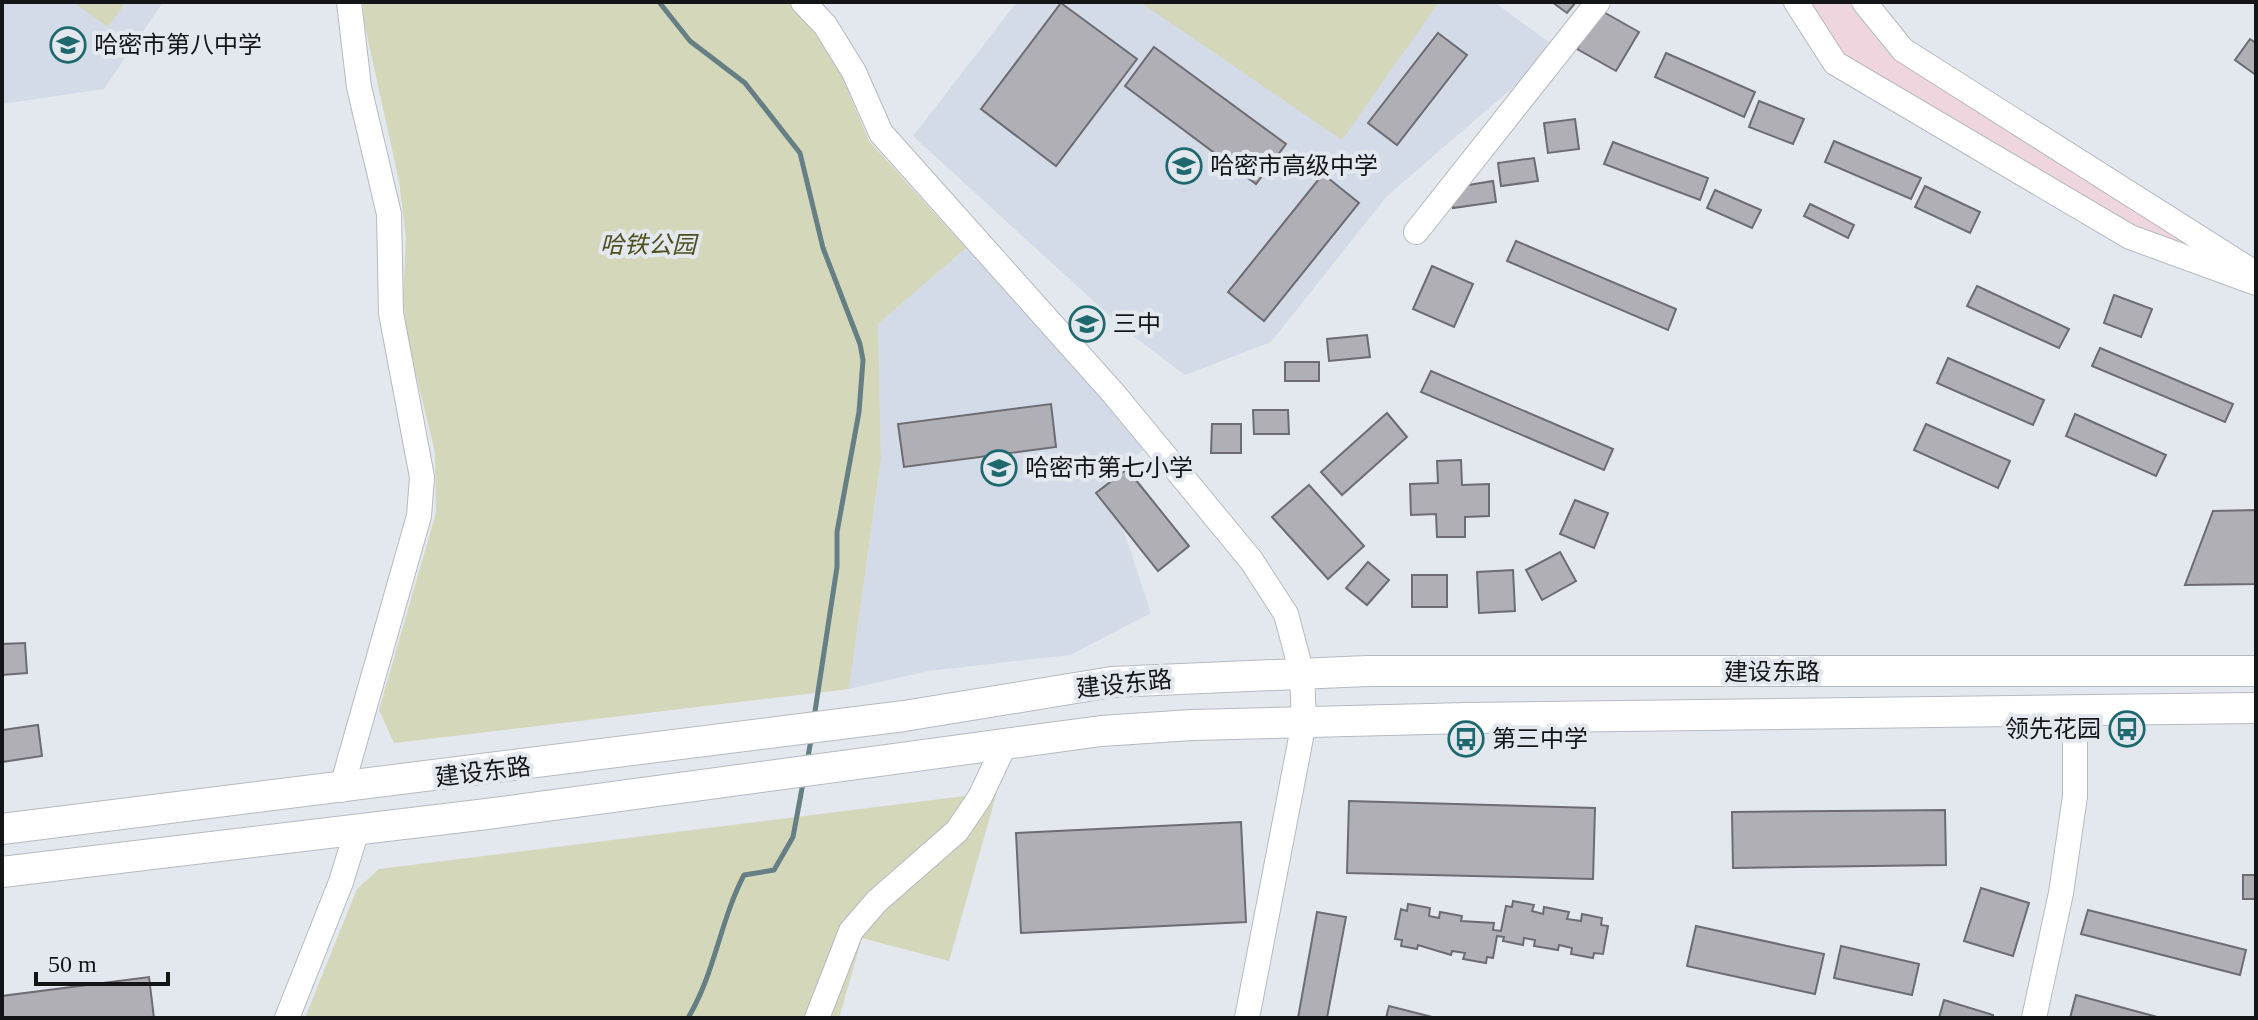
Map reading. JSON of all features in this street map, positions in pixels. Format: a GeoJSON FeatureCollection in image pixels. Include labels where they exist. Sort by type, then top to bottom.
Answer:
{"type":"FeatureCollection","features":[{"type":"Feature","properties":{"kind":"main road","name":"建设东路"},"geometry":{"type":"LineString","coordinates":[[2,829],[477,773],[904,716],[1112,682],[1302,674],[2256,671]]}},
{"type":"Feature","properties":{"kind":"main road","name":"建设东路"},"geometry":{"type":"LineString","coordinates":[[2,872],[487,814],[1116,730],[1304,722],[2256,708]]}},
{"type":"Feature","properties":{"kind":"street"},"geometry":{"type":"LineString","coordinates":[[341,790],[419,516],[422,477],[391,313],[389,214],[359,87],[349,2]]}},
{"type":"Feature","properties":{"kind":"street"},"geometry":{"type":"LineString","coordinates":[[803,2],[825,25],[854,72],[881,133],[1114,394],[1251,560],[1286,614],[1302,674],[1304,722],[1247,1018]]}},
{"type":"Feature","properties":{"kind":"street"},"geometry":{"type":"LineString","coordinates":[[1416,232],[1598,2]]}},
{"type":"Feature","properties":{"kind":"street"},"geometry":{"type":"LineString","coordinates":[[1796,2],[1835,63],[2130,237],[2256,283]]}},
{"type":"Feature","properties":{"kind":"street"},"geometry":{"type":"LineString","coordinates":[[1864,2],[1903,50],[2256,274]]}},
{"type":"Feature","properties":{"kind":"street"},"geometry":{"type":"LineString","coordinates":[[2034,1018],[2061,893],[2075,796],[2075,710]]}},
{"type":"Feature","properties":{"kind":"street"},"geometry":{"type":"LineString","coordinates":[[817,1018],[851,931],[877,901],[957,831],[980,797],[1005,744]]}},
{"type":"Feature","properties":{"kind":"street"},"geometry":{"type":"LineString","coordinates":[[287,1018],[341,882],[357,830]]}},
{"type":"Feature","properties":{"kind":"shaded area","name":"哈密市第八中学"},"geometry":{"type":"Polygon","coordinates":[[[2,2],[163,2],[104,89],[2,104],[2,2]]]}},
{"type":"Feature","properties":{"kind":"shaded area","name":"哈密市高级中学"},"geometry":{"type":"Polygon","coordinates":[[[1017,2],[1494,2],[1554,46],[1532,71],[1387,196],[1271,342],[1185,375],[1124,329],[913,136],[1017,2]]]}},
{"type":"Feature","properties":{"kind":"shaded area"},"geometry":{"type":"Polygon","coordinates":[[[1787,2],[1880,2],[1915,48],[2134,190],[2256,258],[2256,293],[1818,53],[1787,2]]]}},
{"type":"Feature","properties":{"kind":"shaded area","name":"哈密市第七小学"},"geometry":{"type":"Polygon","coordinates":[[[966,248],[1149,446],[1106,477],[1151,613],[1070,655],[928,671],[849,689],[881,459],[878,324],[966,248]]]}},
{"type":"Feature","properties":{"kind":"green space"},"geometry":{"type":"Polygon","coordinates":[[[73,2],[126,2],[108,27],[73,2]]]}},
{"type":"Feature","properties":{"kind":"green space","name":"哈铁公园"},"geometry":{"type":"Polygon","coordinates":[[[363,2],[788,2],[816,33],[838,67],[869,141],[966,248],[878,324],[881,459],[849,689],[394,743],[379,710],[436,513],[435,452],[408,342],[403,297],[406,238],[399,181],[364,22],[363,2]]]}},
{"type":"Feature","properties":{"kind":"green space"},"geometry":{"type":"Polygon","coordinates":[[[1140,2],[1439,2],[1342,140],[1140,2]]]}},
{"type":"Feature","properties":{"kind":"green space"},"geometry":{"type":"Polygon","coordinates":[[[997,792],[949,961],[862,938],[839,1018],[305,1018],[357,889],[379,869],[997,792]]]}},
{"type":"Feature","properties":{"kind":"building"},"geometry":{"type":"Polygon","coordinates":[[[1552,2],[1576,2],[1567,13],[1552,2]]]}},
{"type":"Feature","properties":{"kind":"building"},"geometry":{"type":"Polygon","coordinates":[[[1061,3],[1137,59],[1056,166],[981,109],[1061,3]]]}},
{"type":"Feature","properties":{"kind":"building"},"geometry":{"type":"Polygon","coordinates":[[[1600,10],[1639,32],[1616,71],[1577,49],[1600,10]]]}},
{"type":"Feature","properties":{"kind":"building"},"geometry":{"type":"Polygon","coordinates":[[[1438,33],[1467,55],[1397,145],[1368,123],[1438,33]]]}},
{"type":"Feature","properties":{"kind":"building"},"geometry":{"type":"Polygon","coordinates":[[[2250,39],[2256,43],[2256,75],[2235,60],[2250,39]]]}},
{"type":"Feature","properties":{"kind":"building"},"geometry":{"type":"Polygon","coordinates":[[[1154,47],[1286,144],[1256,184],[1125,86],[1154,47]]]}},
{"type":"Feature","properties":{"kind":"building"},"geometry":{"type":"Polygon","coordinates":[[[1666,53],[1755,92],[1744,117],[1655,77],[1666,53]]]}},
{"type":"Feature","properties":{"kind":"building"},"geometry":{"type":"Polygon","coordinates":[[[1759,101],[1804,119],[1793,144],[1749,127],[1759,101]]]}},
{"type":"Feature","properties":{"kind":"building"},"geometry":{"type":"Polygon","coordinates":[[[1575,119],[1579,149],[1548,153],[1544,123],[1575,119]]]}},
{"type":"Feature","properties":{"kind":"building"},"geometry":{"type":"Polygon","coordinates":[[[1834,141],[1921,178],[1911,199],[1825,162],[1834,141]]]}},
{"type":"Feature","properties":{"kind":"building"},"geometry":{"type":"Polygon","coordinates":[[[1613,142],[1708,178],[1700,200],[1604,164],[1613,142]]]}},
{"type":"Feature","properties":{"kind":"building"},"geometry":{"type":"Polygon","coordinates":[[[1534,158],[1538,181],[1501,186],[1498,163],[1534,158]]]}},
{"type":"Feature","properties":{"kind":"building"},"geometry":{"type":"Polygon","coordinates":[[[1323,174],[1359,203],[1264,321],[1228,292],[1323,174]]]}},
{"type":"Feature","properties":{"kind":"building"},"geometry":{"type":"Polygon","coordinates":[[[1493,181],[1496,202],[1453,208],[1450,188],[1493,181]]]}},
{"type":"Feature","properties":{"kind":"building"},"geometry":{"type":"Polygon","coordinates":[[[1925,186],[1980,212],[1970,233],[1915,207],[1925,186]]]}},
{"type":"Feature","properties":{"kind":"building"},"geometry":{"type":"Polygon","coordinates":[[[1715,190],[1761,210],[1752,228],[1707,208],[1715,190]]]}},
{"type":"Feature","properties":{"kind":"building"},"geometry":{"type":"Polygon","coordinates":[[[1810,204],[1854,225],[1848,238],[1804,216],[1810,204]]]}},
{"type":"Feature","properties":{"kind":"building"},"geometry":{"type":"Polygon","coordinates":[[[1516,241],[1676,309],[1668,330],[1507,261],[1516,241]]]}},
{"type":"Feature","properties":{"kind":"building"},"geometry":{"type":"Polygon","coordinates":[[[1432,266],[1473,284],[1454,327],[1413,309],[1432,266]]]}},
{"type":"Feature","properties":{"kind":"building"},"geometry":{"type":"Polygon","coordinates":[[[1977,286],[2069,329],[2059,348],[1967,306],[1977,286]]]}},
{"type":"Feature","properties":{"kind":"building"},"geometry":{"type":"Polygon","coordinates":[[[2114,295],[2152,309],[2141,337],[2104,323],[2114,295]]]}},
{"type":"Feature","properties":{"kind":"building"},"geometry":{"type":"Polygon","coordinates":[[[1367,335],[1370,357],[1329,361],[1327,339],[1367,335]]]}},
{"type":"Feature","properties":{"kind":"building"},"geometry":{"type":"Polygon","coordinates":[[[2100,348],[2233,404],[2225,422],[2092,366],[2100,348]]]}},
{"type":"Feature","properties":{"kind":"building"},"geometry":{"type":"Polygon","coordinates":[[[1948,358],[2044,400],[2033,425],[1937,383],[1948,358]]]}},
{"type":"Feature","properties":{"kind":"building"},"geometry":{"type":"Polygon","coordinates":[[[1285,362],[1319,362],[1319,381],[1285,381],[1285,362]]]}},
{"type":"Feature","properties":{"kind":"building"},"geometry":{"type":"Polygon","coordinates":[[[1431,371],[1613,449],[1604,470],[1421,392],[1431,371]]]}},
{"type":"Feature","properties":{"kind":"building"},"geometry":{"type":"Polygon","coordinates":[[[1051,404],[1056,447],[904,467],[898,424],[1051,404]]]}},
{"type":"Feature","properties":{"kind":"building"},"geometry":{"type":"Polygon","coordinates":[[[1253,410],[1288,410],[1289,434],[1254,434],[1253,410]]]}},
{"type":"Feature","properties":{"kind":"building"},"geometry":{"type":"Polygon","coordinates":[[[1387,413],[1407,437],[1342,495],[1321,472],[1387,413]]]}},
{"type":"Feature","properties":{"kind":"building"},"geometry":{"type":"Polygon","coordinates":[[[2075,414],[2166,455],[2156,476],[2066,436],[2075,414]]]}},
{"type":"Feature","properties":{"kind":"building"},"geometry":{"type":"Polygon","coordinates":[[[1212,424],[1241,424],[1241,453],[1211,453],[1212,424]]]}},
{"type":"Feature","properties":{"kind":"building"},"geometry":{"type":"Polygon","coordinates":[[[1926,424],[2010,461],[1998,488],[1914,450],[1926,424]]]}},
{"type":"Feature","properties":{"kind":"building"},"geometry":{"type":"Polygon","coordinates":[[[1461,460],[1462,485],[1489,484],[1489,516],[1465,517],[1465,537],[1437,537],[1436,514],[1411,515],[1410,484],[1438,483],[1437,461],[1461,460]]]}},
{"type":"Feature","properties":{"kind":"building"},"geometry":{"type":"Polygon","coordinates":[[[1127,469],[1189,546],[1158,571],[1096,493],[1127,469]]]}},
{"type":"Feature","properties":{"kind":"building"},"geometry":{"type":"Polygon","coordinates":[[[1309,485],[1364,546],[1328,579],[1272,517],[1309,485]]]}},
{"type":"Feature","properties":{"kind":"building"},"geometry":{"type":"Polygon","coordinates":[[[1575,500],[1608,513],[1594,548],[1560,534],[1575,500]]]}},
{"type":"Feature","properties":{"kind":"building"},"geometry":{"type":"Polygon","coordinates":[[[2256,510],[2256,584],[2185,585],[2213,511],[2256,510]]]}},
{"type":"Feature","properties":{"kind":"building"},"geometry":{"type":"Polygon","coordinates":[[[1560,552],[1576,581],[1542,600],[1526,570],[1560,552]]]}},
{"type":"Feature","properties":{"kind":"building"},"geometry":{"type":"Polygon","coordinates":[[[1368,562],[1389,580],[1367,605],[1346,588],[1368,562]]]}},
{"type":"Feature","properties":{"kind":"building"},"geometry":{"type":"Polygon","coordinates":[[[1513,570],[1515,611],[1479,613],[1477,572],[1513,570]]]}},
{"type":"Feature","properties":{"kind":"building"},"geometry":{"type":"Polygon","coordinates":[[[1412,575],[1447,575],[1447,607],[1412,607],[1412,575]]]}},
{"type":"Feature","properties":{"kind":"building"},"geometry":{"type":"Polygon","coordinates":[[[25,643],[27,673],[2,675],[2,644],[25,643]]]}},
{"type":"Feature","properties":{"kind":"building"},"geometry":{"type":"Polygon","coordinates":[[[38,725],[42,756],[2,762],[2,730],[38,725]]]}},
{"type":"Feature","properties":{"kind":"building"},"geometry":{"type":"Polygon","coordinates":[[[1349,801],[1595,808],[1593,879],[1347,873],[1349,801]]]}},
{"type":"Feature","properties":{"kind":"building"},"geometry":{"type":"Polygon","coordinates":[[[1945,810],[1946,865],[1733,868],[1732,812],[1945,810]]]}},
{"type":"Feature","properties":{"kind":"building"},"geometry":{"type":"Polygon","coordinates":[[[1241,822],[1246,922],[1021,933],[1016,833],[1241,822]]]}},
{"type":"Feature","properties":{"kind":"building"},"geometry":{"type":"Polygon","coordinates":[[[2243,875],[2256,875],[2256,899],[2243,899],[2243,875]]]}},
{"type":"Feature","properties":{"kind":"building"},"geometry":{"type":"Polygon","coordinates":[[[1981,888],[2029,903],[2013,956],[1964,941],[1981,888]]]}},
{"type":"Feature","properties":{"kind":"building"},"geometry":{"type":"Polygon","coordinates":[[[1513,901],[1534,905],[1532,911],[1543,914],[1544,907],[1569,912],[1567,919],[1581,921],[1582,914],[1602,918],[1601,925],[1608,926],[1603,954],[1594,953],[1593,958],[1571,954],[1572,948],[1559,945],[1558,950],[1534,946],[1535,940],[1524,938],[1523,945],[1503,941],[1504,937],[1497,936],[1493,958],[1487,957],[1486,963],[1463,959],[1465,953],[1452,951],[1451,955],[1418,945],[1417,949],[1401,946],[1402,940],[1395,939],[1401,909],[1407,911],[1408,904],[1430,908],[1429,916],[1439,918],[1440,912],[1462,916],[1461,921],[1494,923],[1493,930],[1501,931],[1506,906],[1512,907],[1513,901]]]}},
{"type":"Feature","properties":{"kind":"building"},"geometry":{"type":"Polygon","coordinates":[[[2088,910],[2246,950],[2240,975],[2081,934],[2088,910]]]}},
{"type":"Feature","properties":{"kind":"building"},"geometry":{"type":"Polygon","coordinates":[[[1317,912],[1346,917],[1327,1018],[1298,1018],[1317,912]]]}},
{"type":"Feature","properties":{"kind":"building"},"geometry":{"type":"Polygon","coordinates":[[[1696,926],[1824,954],[1815,994],[1687,966],[1696,926]]]}},
{"type":"Feature","properties":{"kind":"building"},"geometry":{"type":"Polygon","coordinates":[[[1841,946],[1919,964],[1912,995],[1834,978],[1841,946]]]}},
{"type":"Feature","properties":{"kind":"building"},"geometry":{"type":"Polygon","coordinates":[[[149,977],[154,1018],[2,1018],[2,996],[149,977]]]}},
{"type":"Feature","properties":{"kind":"building"},"geometry":{"type":"Polygon","coordinates":[[[2076,995],[2161,1018],[2070,1018],[2076,995]]]}},
{"type":"Feature","properties":{"kind":"building"},"geometry":{"type":"Polygon","coordinates":[[[1944,1000],[1993,1015],[1993,1018],[1939,1018],[1944,1000]]]}},
{"type":"Feature","properties":{"kind":"building"},"geometry":{"type":"Polygon","coordinates":[[[1389,1006],[1436,1018],[1386,1018],[1389,1006]]]}},
{"type":"Feature","properties":{"kind":"waterway"},"geometry":{"type":"LineString","coordinates":[[659,2],[690,41],[745,83],[800,153],[823,248],[860,344],[863,360],[859,412],[837,532],[837,567],[814,718]]}},
{"type":"Feature","properties":{"kind":"waterway"},"geometry":{"type":"LineString","coordinates":[[807,762],[811,740]]}},
{"type":"Feature","properties":{"kind":"waterway"},"geometry":{"type":"LineString","coordinates":[[688,1018],[705,983],[744,875],[774,870],[793,837],[803,783]]}},
{"type":"Feature","properties":{"kind":"place","name":"哈密市第八中学"},"geometry":{"type":"Point","coordinates":[68,45]}},
{"type":"Feature","properties":{"kind":"place","name":"哈密市高级中学"},"geometry":{"type":"Point","coordinates":[1184,166]}},
{"type":"Feature","properties":{"kind":"place","name":"三中"},"geometry":{"type":"Point","coordinates":[1087,324]}},
{"type":"Feature","properties":{"kind":"place","name":"哈密市第七小学"},"geometry":{"type":"Point","coordinates":[999,468]}},
{"type":"Feature","properties":{"kind":"place","name":"领先花园"},"geometry":{"type":"Point","coordinates":[2127,729]}},
{"type":"Feature","properties":{"kind":"place","name":"第三中学"},"geometry":{"type":"Point","coordinates":[1466,739]}}]}
